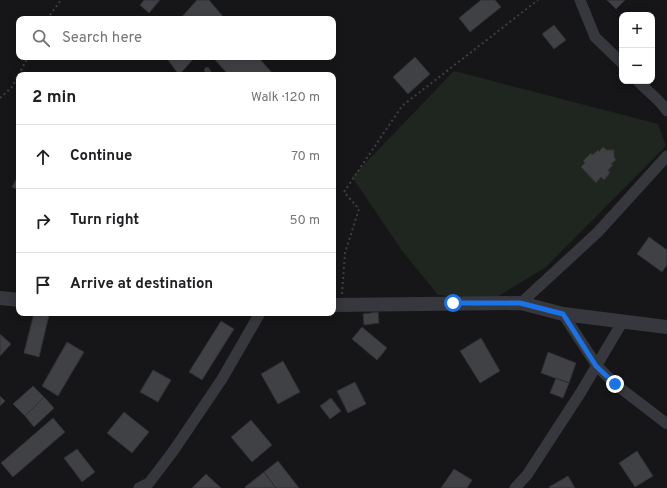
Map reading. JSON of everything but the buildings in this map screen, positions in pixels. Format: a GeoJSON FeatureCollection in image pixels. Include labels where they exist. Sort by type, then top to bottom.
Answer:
{"type":"FeatureCollection","features":[{"type":"Feature","properties":{"kind":"street"},"geometry":{"type":"LineString","coordinates":[[580,0],[595,37],[619,60]]}},
{"type":"Feature","properties":{"kind":"street"},"geometry":{"type":"LineString","coordinates":[[641,84],[650,94],[663,104],[667,112]]}},
{"type":"Feature","properties":{"kind":"street"},"geometry":{"type":"LineString","coordinates":[[520,303],[598,232],[667,156]]}},
{"type":"Feature","properties":{"kind":"street"},"geometry":{"type":"LineString","coordinates":[[0,298],[16,300]]}},
{"type":"Feature","properties":{"kind":"street"},"geometry":{"type":"LineString","coordinates":[[337,305],[520,303],[563,314],[667,327]]}},
{"type":"Feature","properties":{"kind":"street"},"geometry":{"type":"LineString","coordinates":[[563,314],[596,366],[615,384],[667,424]]}},
{"type":"Feature","properties":{"kind":"street"},"geometry":{"type":"LineString","coordinates":[[139,488],[150,483],[174,450],[222,379],[258,316]]}},
{"type":"Feature","properties":{"kind":"street"},"geometry":{"type":"LineString","coordinates":[[515,488],[527,475],[623,321]]}},
{"type":"Feature","properties":{"kind":"path"},"geometry":{"type":"LineString","coordinates":[[49,16],[61,0]]}},
{"type":"Feature","properties":{"kind":"path"},"geometry":{"type":"LineString","coordinates":[[337,305],[345,253],[359,209],[344,192],[402,106],[538,0]]}},
{"type":"Feature","properties":{"kind":"path"},"geometry":{"type":"LineString","coordinates":[[20,72],[26,60]]}},
{"type":"Feature","properties":{"kind":"path"},"geometry":{"type":"LineString","coordinates":[[0,98],[12,87],[16,80]]}},
{"type":"Feature","properties":{"kind":"shaded area"},"geometry":{"type":"Polygon","coordinates":[[[454,71],[658,124],[666,146],[546,267],[492,300],[438,295],[403,252],[352,177],[454,71]]]}},
{"type":"Feature","properties":{"kind":"route"},"geometry":{"type":"LineString","coordinates":[[453,303],[520,303],[563,314],[596,366],[615,384]]}}]}
